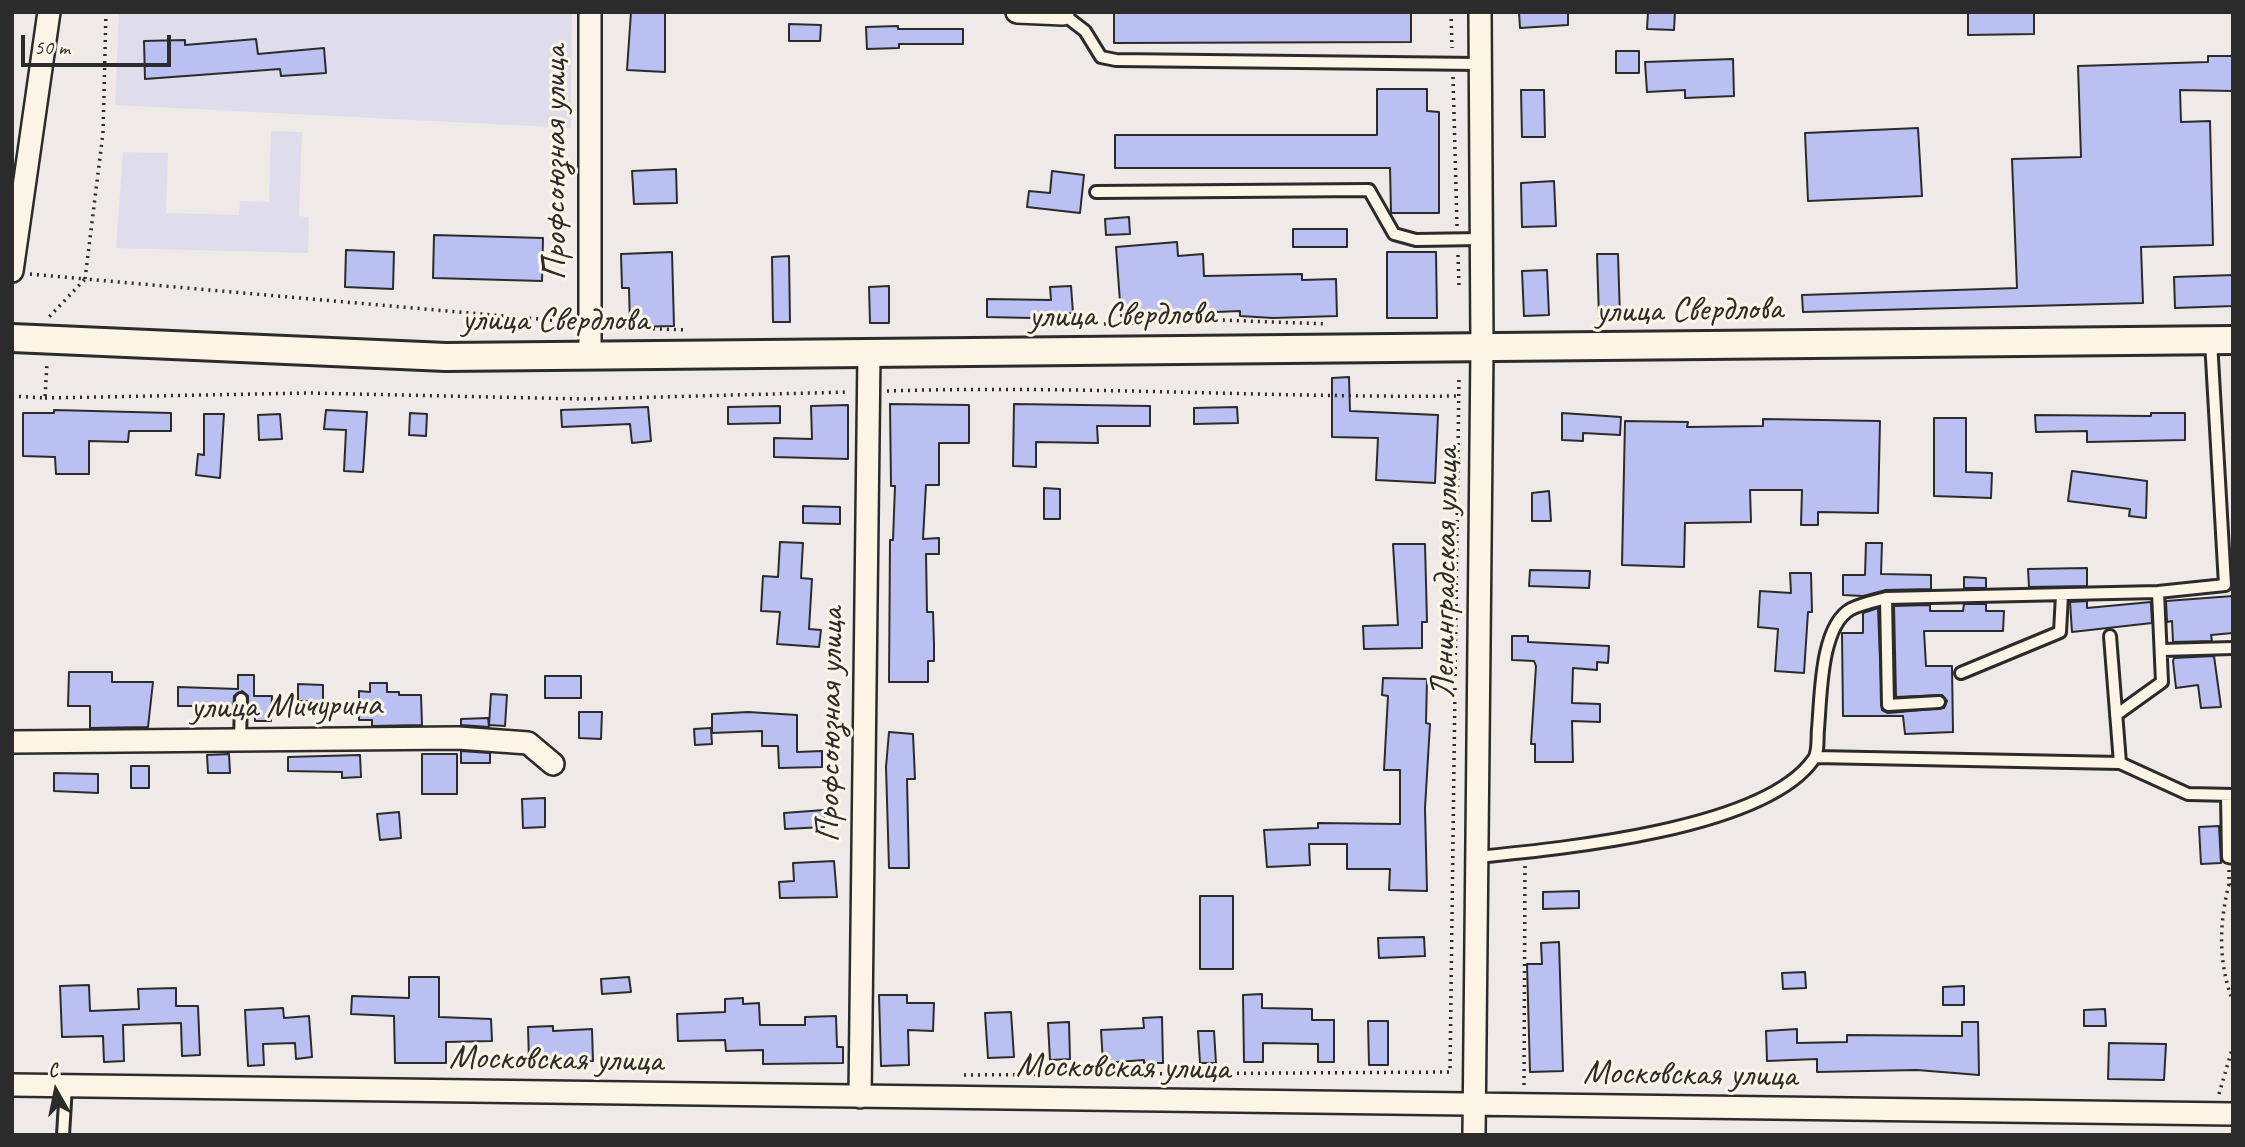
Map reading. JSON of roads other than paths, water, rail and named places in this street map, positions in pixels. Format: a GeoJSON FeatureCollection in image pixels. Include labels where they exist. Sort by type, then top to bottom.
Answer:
{"type":"FeatureCollection","features":[{"type":"Feature","properties":{"kind":"street"},"geometry":{"type":"LineString","coordinates":[[12,271],[20,160],[49,12]]}},
{"type":"Feature","properties":{"kind":"street","name":"Профсоюзная улица"},"geometry":{"type":"LineString","coordinates":[[590,12],[590,355]]}},
{"type":"Feature","properties":{"kind":"street"},"geometry":{"type":"LineString","coordinates":[[1017,12],[1063,14]]}},
{"type":"Feature","properties":{"kind":"street","name":"Ленинградская улица"},"geometry":{"type":"LineString","coordinates":[[1474,1135],[1477,857],[1471,348],[1481,239],[1480,12]]}},
{"type":"Feature","properties":{"kind":"street","name":"улица Свердлова"},"geometry":{"type":"LineString","coordinates":[[12,338],[446,357],[2222,340]]}},
{"type":"Feature","properties":{"kind":"street","name":"Профсоюзная улица"},"geometry":{"type":"LineString","coordinates":[[860,1097],[869,353]]}},
{"type":"Feature","properties":{"kind":"street","name":"улица Мичурина"},"geometry":{"type":"LineString","coordinates":[[12,742],[458,738],[528,743],[553,764]]}},
{"type":"Feature","properties":{"kind":"street","name":"Московская улица"},"geometry":{"type":"LineString","coordinates":[[12,1085],[1523,1106],[2224,1121]]}},
{"type":"Feature","properties":{"kind":"lane"},"geometry":{"type":"LineString","coordinates":[[1063,14],[1084,31],[1101,57],[1116,60],[1480,64]]}},
{"type":"Feature","properties":{"kind":"lane"},"geometry":{"type":"LineString","coordinates":[[1097,192],[1369,190],[1394,234],[1416,240],[1481,239]]}},
{"type":"Feature","properties":{"kind":"lane"},"geometry":{"type":"LineString","coordinates":[[1477,857],[1665,831],[1741,808],[1798,776],[1816,757],[1823,672],[1832,629],[1849,610],[1886,598],[2158,592],[2229,586],[2222,340]]}},
{"type":"Feature","properties":{"kind":"lane"},"geometry":{"type":"LineString","coordinates":[[2116,715],[2162,682],[2158,592]]}},
{"type":"Feature","properties":{"kind":"lane"},"geometry":{"type":"LineString","coordinates":[[1961,673],[2060,632],[2062,595]]}},
{"type":"Feature","properties":{"kind":"lane"},"geometry":{"type":"LineString","coordinates":[[1886,598],[1888,705],[1940,702]]}},
{"type":"Feature","properties":{"kind":"lane"},"geometry":{"type":"LineString","coordinates":[[2110,636],[2120,763]]}},
{"type":"Feature","properties":{"kind":"lane"},"geometry":{"type":"LineString","coordinates":[[2162,650],[2233,649]]}},
{"type":"Feature","properties":{"kind":"lane"},"geometry":{"type":"LineString","coordinates":[[240,741],[241,699]]}},
{"type":"Feature","properties":{"kind":"lane"},"geometry":{"type":"LineString","coordinates":[[1816,757],[2120,763],[2188,794],[2230,795],[2228,858],[2233,858]]}},
{"type":"Feature","properties":{"kind":"lane"},"geometry":{"type":"LineString","coordinates":[[63,1135],[66,1086]]}}]}
